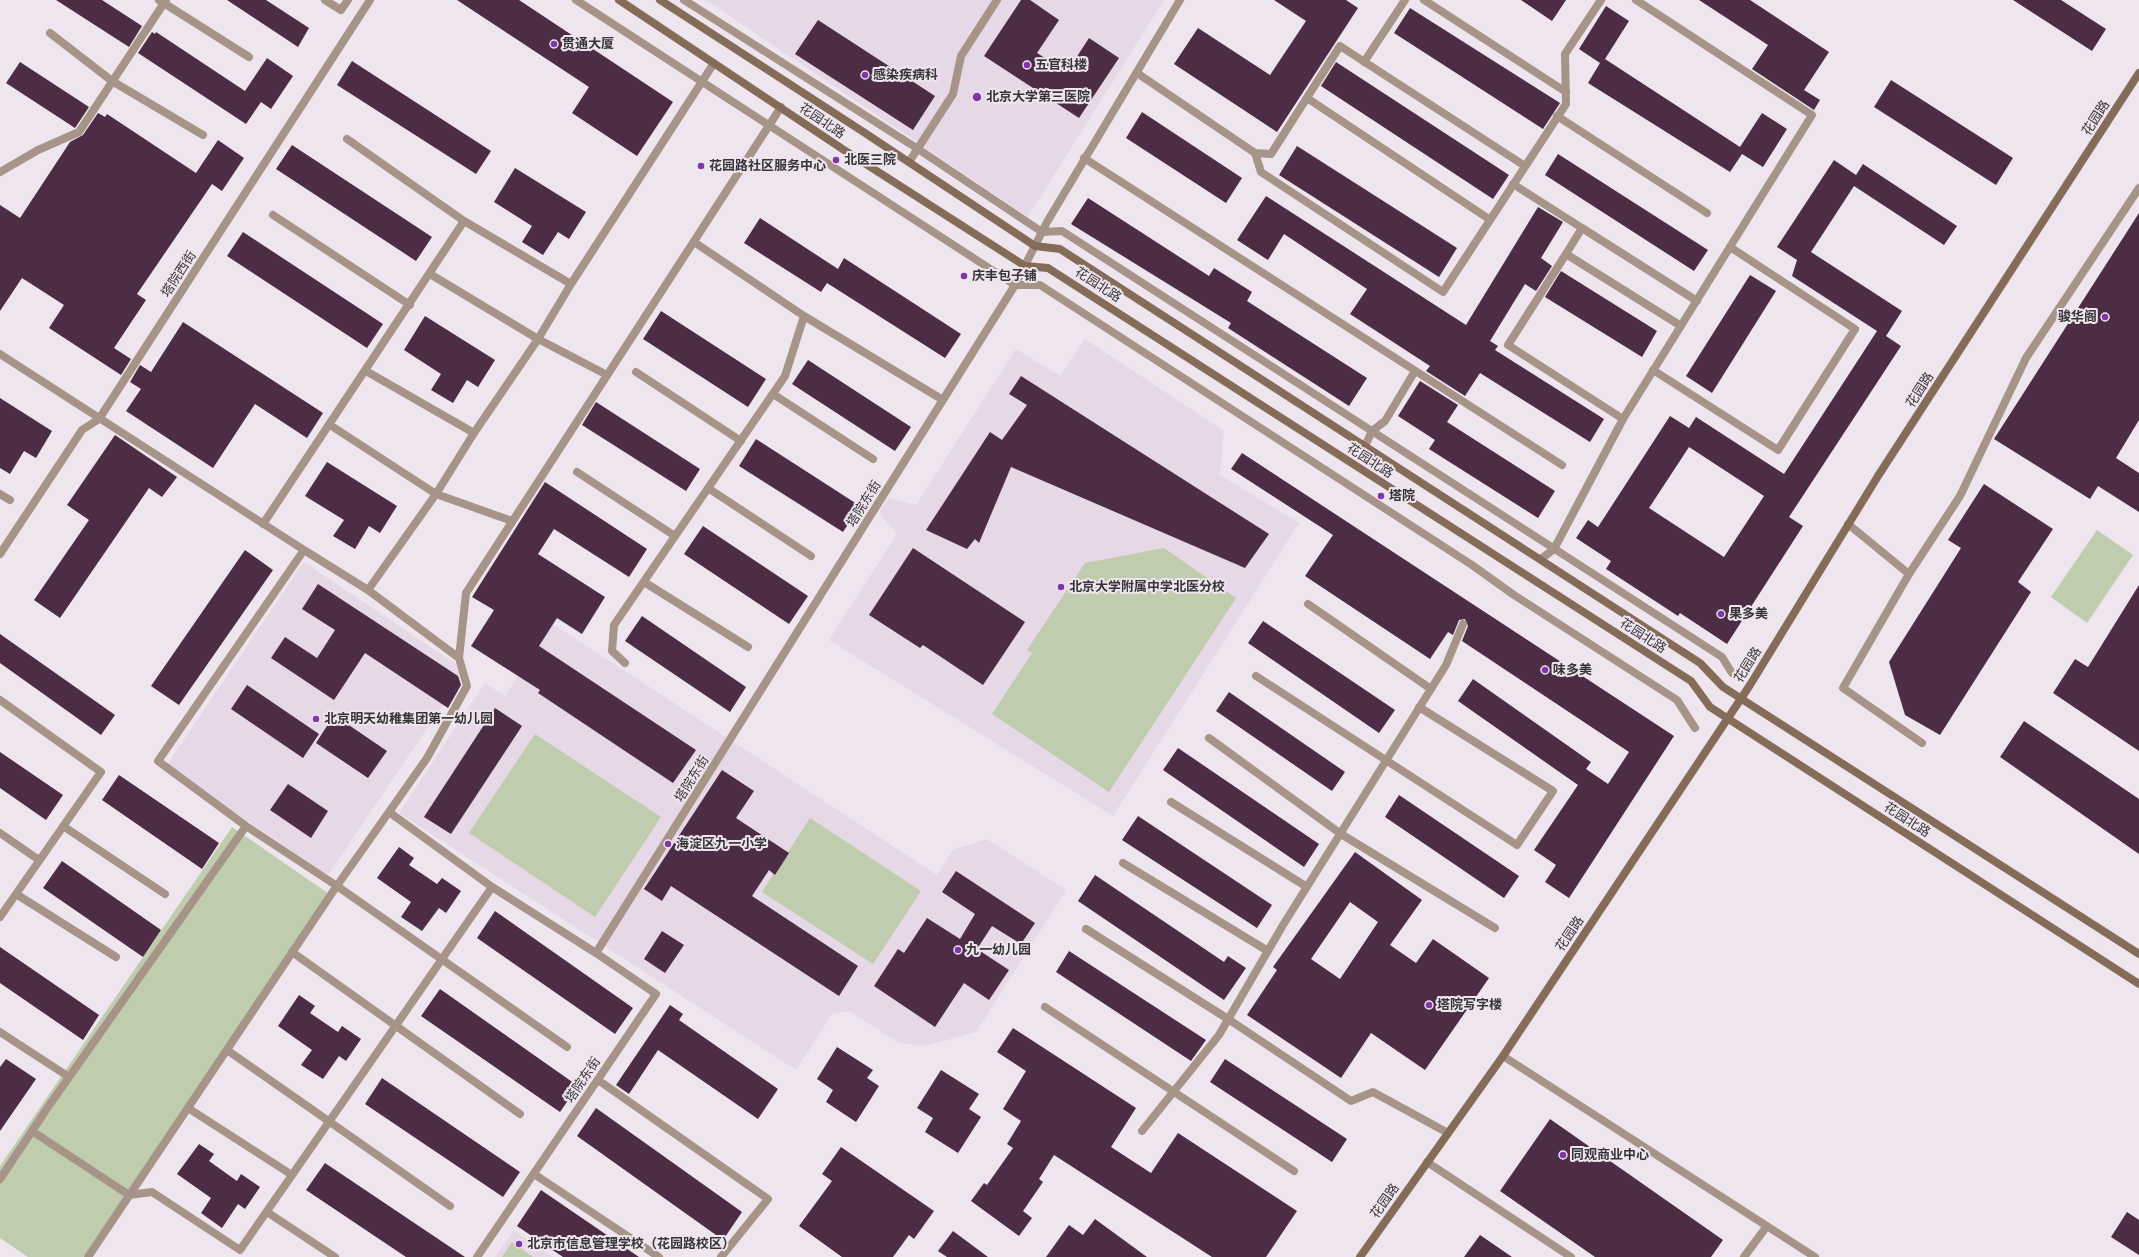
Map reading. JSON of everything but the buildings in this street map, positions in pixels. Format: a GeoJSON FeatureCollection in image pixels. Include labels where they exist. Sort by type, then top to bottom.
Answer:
{"type":"FeatureCollection","features":[{"type":"Feature","properties":{"kind":"street"},"geometry":{"type":"LineString","coordinates":[[325,0],[341,10],[348,0]]}},
{"type":"Feature","properties":{"kind":"street","name":"塔院西街"},"geometry":{"type":"LineString","coordinates":[[0,554],[82,430],[99,419],[370,0]]}},
{"type":"Feature","properties":{"kind":"street"},"geometry":{"type":"LineString","coordinates":[[576,0],[1015,285],[1040,285],[1472,565],[1514,595],[1677,700],[1696,728]]}},
{"type":"Feature","properties":{"kind":"street","name":"花园北路"},"geometry":{"type":"LineString","coordinates":[[619,0],[844,150],[1025,266],[1048,268],[1691,681],[1710,707],[2139,984]]}},
{"type":"Feature","properties":{"kind":"street","name":"花园北路"},"geometry":{"type":"LineString","coordinates":[[660,0],[1035,246],[1060,248],[1700,663],[1722,687],[2139,954]]}},
{"type":"Feature","properties":{"kind":"street"},"geometry":{"type":"LineString","coordinates":[[684,0],[918,149],[1042,232],[1062,231],[1722,657],[1732,673]]}},
{"type":"Feature","properties":{"kind":"street"},"geometry":{"type":"LineString","coordinates":[[909,162],[953,94],[961,56],[998,0]]}},
{"type":"Feature","properties":{"kind":"street","name":"塔院东街"},"geometry":{"type":"LineString","coordinates":[[476,1257],[656,994],[596,953],[1015,285],[1042,232],[1084,158],[1180,0]]}},
{"type":"Feature","properties":{"kind":"street"},"geometry":{"type":"LineString","coordinates":[[1364,62],[1405,0]]}},
{"type":"Feature","properties":{"kind":"street"},"geometry":{"type":"LineString","coordinates":[[1424,0],[1566,92]]}},
{"type":"Feature","properties":{"kind":"street"},"geometry":{"type":"LineString","coordinates":[[1255,153],[1261,172],[1443,292],[1489,219],[1566,104],[1565,54],[1601,0]]}},
{"type":"Feature","properties":{"kind":"street"},"geometry":{"type":"LineString","coordinates":[[1541,560],[1554,549],[1623,419],[1812,115],[1636,0]]}},
{"type":"Feature","properties":{"kind":"street"},"geometry":{"type":"LineString","coordinates":[[0,172],[38,150],[79,132],[163,1],[249,58]]}},
{"type":"Feature","properties":{"kind":"street"},"geometry":{"type":"LineString","coordinates":[[50,33],[112,81],[203,135]]}},
{"type":"Feature","properties":{"kind":"street"},"geometry":{"type":"LineString","coordinates":[[1137,73],[1255,153],[1271,154],[1340,46],[1525,166]]}},
{"type":"Feature","properties":{"kind":"street"},"geometry":{"type":"LineString","coordinates":[[368,590],[436,494],[474,433],[538,339],[571,284],[714,63]]}},
{"type":"Feature","properties":{"kind":"street","name":"花园路"},"geometry":{"type":"LineString","coordinates":[[1360,1257],[1503,1056],[1741,699],[1848,524],[2139,73]]}},
{"type":"Feature","properties":{"kind":"street"},"geometry":{"type":"LineString","coordinates":[[1307,98],[1489,219]]}},
{"type":"Feature","properties":{"kind":"street"},"geometry":{"type":"LineString","coordinates":[[88,1257],[292,952],[427,758],[467,686],[459,658],[466,593],[780,107]]}},
{"type":"Feature","properties":{"kind":"street"},"geometry":{"type":"LineString","coordinates":[[1557,116],[1707,213]]}},
{"type":"Feature","properties":{"kind":"street"},"geometry":{"type":"LineString","coordinates":[[347,139],[464,220],[571,284]]}},
{"type":"Feature","properties":{"kind":"street"},"geometry":{"type":"LineString","coordinates":[[1084,158],[1562,465]]}},
{"type":"Feature","properties":{"kind":"street"},"geometry":{"type":"LineString","coordinates":[[1513,184],[1696,301]]}},
{"type":"Feature","properties":{"kind":"street"},"geometry":{"type":"LineString","coordinates":[[1922,743],[1843,688],[1909,574],[1960,496],[2026,358],[2139,188]]}},
{"type":"Feature","properties":{"kind":"street"},"geometry":{"type":"LineString","coordinates":[[273,215],[410,305]]}},
{"type":"Feature","properties":{"kind":"street"},"geometry":{"type":"LineString","coordinates":[[263,524],[410,305],[464,220]]}},
{"type":"Feature","properties":{"kind":"street"},"geometry":{"type":"LineString","coordinates":[[1582,228],[1508,345],[1623,419]]}},
{"type":"Feature","properties":{"kind":"street"},"geometry":{"type":"LineString","coordinates":[[694,242],[804,316],[943,400]]}},
{"type":"Feature","properties":{"kind":"street"},"geometry":{"type":"LineString","coordinates":[[1653,370],[1778,450],[1855,329],[1730,247]]}},
{"type":"Feature","properties":{"kind":"street"},"geometry":{"type":"LineString","coordinates":[[1566,254],[1681,326]]}},
{"type":"Feature","properties":{"kind":"street"},"geometry":{"type":"LineString","coordinates":[[430,274],[538,339],[607,375]]}},
{"type":"Feature","properties":{"kind":"street"},"geometry":{"type":"LineString","coordinates":[[625,663],[612,651],[614,625],[785,376],[804,316]]}},
{"type":"Feature","properties":{"kind":"street"},"geometry":{"type":"LineString","coordinates":[[0,354],[99,419],[368,590],[459,658]]}},
{"type":"Feature","properties":{"kind":"street"},"geometry":{"type":"LineString","coordinates":[[366,371],[474,433]]}},
{"type":"Feature","properties":{"kind":"street"},"geometry":{"type":"LineString","coordinates":[[1365,446],[1372,431],[1385,421],[1415,371]]}},
{"type":"Feature","properties":{"kind":"street"},"geometry":{"type":"LineString","coordinates":[[636,372],[741,441]]}},
{"type":"Feature","properties":{"kind":"street"},"geometry":{"type":"LineString","coordinates":[[773,394],[873,460]]}},
{"type":"Feature","properties":{"kind":"street"},"geometry":{"type":"LineString","coordinates":[[330,425],[436,494],[512,521]]}},
{"type":"Feature","properties":{"kind":"street"},"geometry":{"type":"LineString","coordinates":[[577,472],[675,536]]}},
{"type":"Feature","properties":{"kind":"street"},"geometry":{"type":"LineString","coordinates":[[708,488],[811,556]]}},
{"type":"Feature","properties":{"kind":"street"},"geometry":{"type":"LineString","coordinates":[[0,494],[10,500]]}},
{"type":"Feature","properties":{"kind":"street"},"geometry":{"type":"LineString","coordinates":[[1848,524],[1909,574]]}},
{"type":"Feature","properties":{"kind":"street"},"geometry":{"type":"LineString","coordinates":[[304,550],[158,761],[246,826],[337,886],[567,1047]]}},
{"type":"Feature","properties":{"kind":"street"},"geometry":{"type":"LineString","coordinates":[[644,582],[748,647]]}},
{"type":"Feature","properties":{"kind":"street"},"geometry":{"type":"LineString","coordinates":[[1308,604],[1431,689]]}},
{"type":"Feature","properties":{"kind":"street"},"geometry":{"type":"LineString","coordinates":[[1142,1131],[1219,1035],[1307,887],[1446,665],[1463,624]]}},
{"type":"Feature","properties":{"kind":"street"},"geometry":{"type":"LineString","coordinates":[[1256,676],[1517,845],[1553,791],[1419,707]]}},
{"type":"Feature","properties":{"kind":"street"},"geometry":{"type":"LineString","coordinates":[[0,700],[101,772],[0,917]]}},
{"type":"Feature","properties":{"kind":"street"},"geometry":{"type":"LineString","coordinates":[[1209,738],[1341,834],[1495,928]]}},
{"type":"Feature","properties":{"kind":"street"},"geometry":{"type":"LineString","coordinates":[[1171,802],[1307,887]]}},
{"type":"Feature","properties":{"kind":"street"},"geometry":{"type":"LineString","coordinates":[[389,812],[492,887],[596,953]]}},
{"type":"Feature","properties":{"kind":"street"},"geometry":{"type":"LineString","coordinates":[[63,826],[165,894]]}},
{"type":"Feature","properties":{"kind":"street"},"geometry":{"type":"LineString","coordinates":[[0,1179],[69,1077],[246,826]]}},
{"type":"Feature","properties":{"kind":"street"},"geometry":{"type":"LineString","coordinates":[[0,833],[40,860]]}},
{"type":"Feature","properties":{"kind":"street"},"geometry":{"type":"LineString","coordinates":[[1123,863],[1268,951]]}},
{"type":"Feature","properties":{"kind":"street"},"geometry":{"type":"LineString","coordinates":[[32,1131],[129,1195],[152,1192],[240,1250],[492,887]]}},
{"type":"Feature","properties":{"kind":"street"},"geometry":{"type":"LineString","coordinates":[[16,894],[116,957]]}},
{"type":"Feature","properties":{"kind":"street"},"geometry":{"type":"LineString","coordinates":[[1086,929],[1228,1019],[1351,1101],[1372,1092],[1448,1133]]}},
{"type":"Feature","properties":{"kind":"street"},"geometry":{"type":"LineString","coordinates":[[292,952],[520,1114]]}},
{"type":"Feature","properties":{"kind":"street"},"geometry":{"type":"LineString","coordinates":[[1045,1007],[1294,1171]]}},
{"type":"Feature","properties":{"kind":"street"},"geometry":{"type":"LineString","coordinates":[[0,1032],[69,1077]]}},
{"type":"Feature","properties":{"kind":"street"},"geometry":{"type":"LineString","coordinates":[[227,1050],[450,1206]]}},
{"type":"Feature","properties":{"kind":"street"},"geometry":{"type":"LineString","coordinates":[[1503,1056],[1815,1257]]}},
{"type":"Feature","properties":{"kind":"street"},"geometry":{"type":"LineString","coordinates":[[598,1080],[768,1199],[721,1257]]}},
{"type":"Feature","properties":{"kind":"street"},"geometry":{"type":"LineString","coordinates":[[188,1108],[292,1175]]}},
{"type":"Feature","properties":{"kind":"street"},"geometry":{"type":"LineString","coordinates":[[1427,1162],[1571,1257]]}},
{"type":"Feature","properties":{"kind":"street"},"geometry":{"type":"LineString","coordinates":[[534,1174],[660,1257]]}},
{"type":"Feature","properties":{"kind":"street"},"geometry":{"type":"LineString","coordinates":[[267,1212],[335,1257]]}},
{"type":"Feature","properties":{"kind":"street"},"geometry":{"type":"LineString","coordinates":[[1744,1257],[1767,1226]]}},
{"type":"Feature","properties":{"kind":"shaded area","name":"北京大学第三医院"},"geometry":{"type":"Polygon","coordinates":[[[706,0],[1164,0],[1028,217],[706,0]]]}},
{"type":"Feature","properties":{"kind":"shaded area","name":"北京大学附属中学北医分校"},"geometry":{"type":"Polygon","coordinates":[[[1085,339],[1224,431],[1220,475],[1299,523],[1113,816],[829,640],[897,534],[879,513],[888,498],[916,505],[1016,349],[1060,376],[1085,339]]]}},
{"type":"Feature","properties":{"kind":"shaded area","name":"北京明天幼稚集团第一幼儿园"},"geometry":{"type":"Polygon","coordinates":[[[304,562],[466,671],[328,875],[166,766],[304,562]]]}},
{"type":"Feature","properties":{"kind":"shaded area","name":"海淀区九一小学"},"geometry":{"type":"Polygon","coordinates":[[[553,624],[937,875],[953,850],[987,839],[1066,890],[976,1032],[925,1046],[899,1043],[849,1011],[832,1014],[796,1070],[399,813],[485,683],[505,696],[553,624]]]}},
{"type":"Feature","properties":{"kind":"shaded area","name":"北京市信息管理学校（花园路校区）"},"geometry":{"type":"Polygon","coordinates":[[[514,1230],[553,1257],[495,1257],[514,1230]]]}},
{"type":"Feature","properties":{"kind":"green space"},"geometry":{"type":"Polygon","coordinates":[[[2097,530],[2133,555],[2087,623],[2051,597],[2097,530]]]}},
{"type":"Feature","properties":{"kind":"green space"},"geometry":{"type":"Polygon","coordinates":[[[1164,548],[1236,598],[1109,792],[992,714],[1032,653],[1027,650],[1085,563],[1164,548]]]}},
{"type":"Feature","properties":{"kind":"green space"},"geometry":{"type":"Polygon","coordinates":[[[535,734],[661,817],[595,917],[469,833],[535,734]]]}},
{"type":"Feature","properties":{"kind":"green space"},"geometry":{"type":"Polygon","coordinates":[[[810,818],[921,891],[873,964],[762,892],[810,818]]]}},
{"type":"Feature","properties":{"kind":"green space"},"geometry":{"type":"Polygon","coordinates":[[[232,827],[332,896],[83,1257],[28,1257],[0,1238],[0,1166],[232,827]]]}},
{"type":"Feature","properties":{"kind":"green space"},"geometry":{"type":"Polygon","coordinates":[[[512,1242],[533,1257],[502,1257],[512,1242]]]}},
{"type":"Feature","properties":{"kind":"place","name":"贯通大厦"},"geometry":{"type":"Point","coordinates":[554,44]}},
{"type":"Feature","properties":{"kind":"place","name":"五官科楼"},"geometry":{"type":"Point","coordinates":[1027,65]}},
{"type":"Feature","properties":{"kind":"place","name":"感染疾病科"},"geometry":{"type":"Point","coordinates":[865,75]}},
{"type":"Feature","properties":{"kind":"place","name":"北京大学第三医院"},"geometry":{"type":"Point","coordinates":[977,97]}},
{"type":"Feature","properties":{"kind":"place","name":"北医三院"},"geometry":{"type":"Point","coordinates":[836,160]}},
{"type":"Feature","properties":{"kind":"place","name":"花园路社区服务中心"},"geometry":{"type":"Point","coordinates":[701,166]}},
{"type":"Feature","properties":{"kind":"place","name":"庆丰包子铺"},"geometry":{"type":"Point","coordinates":[964,276]}},
{"type":"Feature","properties":{"kind":"place","name":"骏华阁"},"geometry":{"type":"Point","coordinates":[2105,317]}},
{"type":"Feature","properties":{"kind":"place","name":"塔院"},"geometry":{"type":"Point","coordinates":[1381,496]}},
{"type":"Feature","properties":{"kind":"place","name":"北京大学附属中学北医分校"},"geometry":{"type":"Point","coordinates":[1061,587]}},
{"type":"Feature","properties":{"kind":"place","name":"果多美"},"geometry":{"type":"Point","coordinates":[1721,614]}},
{"type":"Feature","properties":{"kind":"place","name":"味多美"},"geometry":{"type":"Point","coordinates":[1545,670]}},
{"type":"Feature","properties":{"kind":"place","name":"北京明天幼稚集团第一幼儿园"},"geometry":{"type":"Point","coordinates":[316,719]}},
{"type":"Feature","properties":{"kind":"place","name":"海淀区九一小学"},"geometry":{"type":"Point","coordinates":[668,844]}},
{"type":"Feature","properties":{"kind":"place","name":"九一幼儿园"},"geometry":{"type":"Point","coordinates":[958,950]}},
{"type":"Feature","properties":{"kind":"place","name":"塔院写字楼"},"geometry":{"type":"Point","coordinates":[1429,1005]}},
{"type":"Feature","properties":{"kind":"place","name":"同观商业中心"},"geometry":{"type":"Point","coordinates":[1563,1155]}},
{"type":"Feature","properties":{"kind":"place","name":"北京市信息管理学校（花园路校区）"},"geometry":{"type":"Point","coordinates":[519,1244]}}]}
